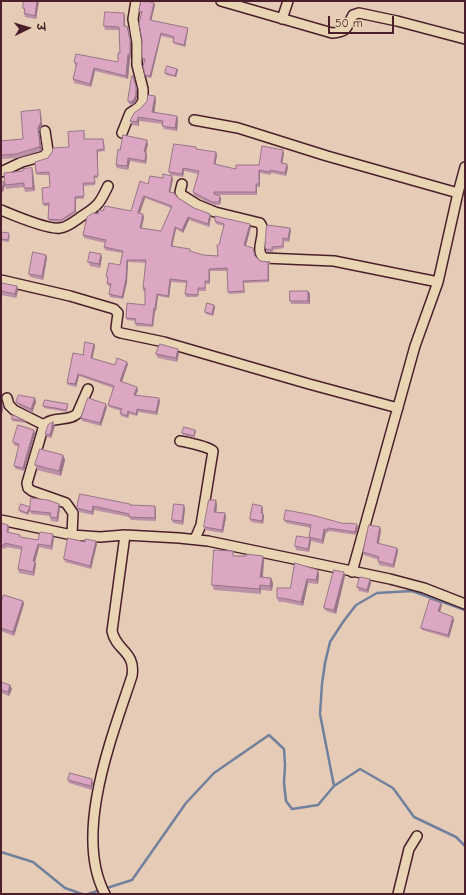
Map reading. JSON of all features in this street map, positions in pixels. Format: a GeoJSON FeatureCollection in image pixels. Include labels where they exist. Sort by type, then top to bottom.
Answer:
{"type":"FeatureCollection","features":[{"type":"Feature","properties":{"kind":"street"},"geometry":{"type":"LineString","coordinates":[[122,133],[130,113],[139,107],[143,101],[143,89],[137,65],[137,43],[133,19],[136,1]]}},
{"type":"Feature","properties":{"kind":"street"},"geometry":{"type":"LineString","coordinates":[[221,1],[326,31],[338,32],[347,28],[353,15],[362,14],[397,21],[465,39]]}},
{"type":"Feature","properties":{"kind":"street"},"geometry":{"type":"LineString","coordinates":[[282,19],[288,1]]}},
{"type":"Feature","properties":{"kind":"street"},"geometry":{"type":"LineString","coordinates":[[194,120],[244,129],[327,156],[458,193]]}},
{"type":"Feature","properties":{"kind":"street"},"geometry":{"type":"LineString","coordinates":[[1,172],[22,162],[44,156],[48,150],[45,131]]}},
{"type":"Feature","properties":{"kind":"street"},"geometry":{"type":"LineString","coordinates":[[352,572],[415,346],[438,282],[464,171]]}},
{"type":"Feature","properties":{"kind":"street"},"geometry":{"type":"LineString","coordinates":[[182,184],[180,192],[182,195],[198,205],[225,215],[260,223],[263,231],[260,252],[264,258],[334,261],[438,282]]}},
{"type":"Feature","properties":{"kind":"street"},"geometry":{"type":"LineString","coordinates":[[1,210],[17,217],[50,227],[62,228],[95,208],[102,200],[108,186]]}},
{"type":"Feature","properties":{"kind":"street"},"geometry":{"type":"LineString","coordinates":[[1,280],[70,296],[114,309],[118,313],[116,328],[118,332],[121,333],[164,342],[398,408]]}},
{"type":"Feature","properties":{"kind":"street"},"geometry":{"type":"LineString","coordinates":[[72,535],[73,513],[66,503],[32,491],[27,486],[44,425],[48,421],[69,418],[77,414],[88,390]]}},
{"type":"Feature","properties":{"kind":"street"},"geometry":{"type":"LineString","coordinates":[[7,398],[9,405],[14,410],[44,425]]}},
{"type":"Feature","properties":{"kind":"street"},"geometry":{"type":"LineString","coordinates":[[180,441],[195,446],[209,448],[213,451],[201,525],[195,539]]}},
{"type":"Feature","properties":{"kind":"street"},"geometry":{"type":"LineString","coordinates":[[1,520],[72,535],[100,537],[125,535],[195,539],[390,579],[424,588],[465,604]]}},
{"type":"Feature","properties":{"kind":"street"},"geometry":{"type":"LineString","coordinates":[[105,894],[96,871],[94,855],[93,836],[96,801],[107,754],[133,669],[130,658],[114,638],[112,631],[125,535]]}},
{"type":"Feature","properties":{"kind":"street"},"geometry":{"type":"LineString","coordinates":[[398,894],[410,849],[417,836]]}},
{"type":"Feature","properties":{"kind":"building"},"geometry":{"type":"Polygon","coordinates":[[[24,1],[37,1],[35,16],[24,13],[24,1]]]}},
{"type":"Feature","properties":{"kind":"building"},"geometry":{"type":"Polygon","coordinates":[[[141,1],[154,3],[150,20],[188,28],[184,45],[173,42],[174,37],[161,33],[150,76],[145,75],[143,66],[145,59],[142,58],[142,40],[139,23],[142,12],[139,11],[141,1]]]}},
{"type":"Feature","properties":{"kind":"building"},"geometry":{"type":"Polygon","coordinates":[[[105,12],[124,13],[124,26],[127,26],[130,40],[130,55],[128,54],[126,76],[94,68],[90,84],[73,79],[77,63],[74,62],[76,54],[118,62],[118,53],[120,53],[119,27],[104,26],[105,12]]]}},
{"type":"Feature","properties":{"kind":"building"},"geometry":{"type":"Polygon","coordinates":[[[167,66],[177,69],[175,76],[165,73],[167,66]]]}},
{"type":"Feature","properties":{"kind":"building"},"geometry":{"type":"Polygon","coordinates":[[[132,76],[136,87],[136,94],[134,100],[131,102],[128,101],[132,76]]]}},
{"type":"Feature","properties":{"kind":"building"},"geometry":{"type":"Polygon","coordinates":[[[148,95],[155,96],[152,112],[177,116],[175,128],[162,126],[163,121],[138,117],[137,122],[130,121],[134,113],[147,101],[148,95]]]}},
{"type":"Feature","properties":{"kind":"building"},"geometry":{"type":"Polygon","coordinates":[[[40,110],[41,122],[38,128],[40,146],[16,154],[1,155],[1,141],[23,139],[21,112],[40,110]]]}},
{"type":"Feature","properties":{"kind":"building"},"geometry":{"type":"Polygon","coordinates":[[[84,131],[84,139],[103,139],[104,149],[97,150],[98,176],[94,176],[95,183],[83,183],[84,196],[75,197],[75,211],[61,220],[48,219],[49,203],[43,204],[42,188],[50,187],[49,172],[36,173],[35,162],[48,158],[53,148],[69,147],[68,132],[84,131]]]}},
{"type":"Feature","properties":{"kind":"building"},"geometry":{"type":"Polygon","coordinates":[[[123,135],[147,140],[144,152],[146,152],[145,161],[128,158],[127,166],[116,165],[118,149],[120,150],[123,135]]]}},
{"type":"Feature","properties":{"kind":"building"},"geometry":{"type":"Polygon","coordinates":[[[174,144],[216,152],[214,164],[236,169],[236,165],[259,165],[262,146],[283,150],[281,163],[287,164],[285,173],[270,170],[270,172],[259,170],[259,184],[256,184],[256,192],[214,192],[214,194],[220,196],[219,202],[212,202],[193,192],[199,171],[183,168],[182,174],[169,172],[174,144]]]}},
{"type":"Feature","properties":{"kind":"building"},"geometry":{"type":"Polygon","coordinates":[[[32,168],[33,188],[24,188],[24,183],[5,185],[4,173],[23,171],[23,169],[32,168]]]}},
{"type":"Feature","properties":{"kind":"building"},"geometry":{"type":"Polygon","coordinates":[[[163,174],[172,176],[169,192],[174,193],[178,198],[194,208],[210,214],[208,224],[188,217],[182,230],[175,227],[171,246],[190,249],[190,251],[203,255],[218,256],[217,245],[219,245],[224,224],[215,221],[215,216],[250,224],[244,245],[253,248],[255,256],[260,261],[270,262],[268,262],[268,280],[243,281],[244,291],[228,292],[227,268],[209,269],[209,281],[205,281],[205,288],[198,288],[198,295],[185,294],[187,281],[170,279],[168,296],[157,294],[152,325],[135,323],[136,319],[126,318],[127,303],[145,305],[145,288],[143,288],[146,260],[127,260],[126,279],[122,297],[109,294],[111,284],[107,283],[108,277],[106,276],[109,263],[120,265],[123,251],[104,247],[106,240],[83,235],[87,217],[93,213],[98,214],[99,210],[103,211],[105,206],[131,211],[140,181],[148,184],[150,176],[163,178],[163,174]],[[144,196],[138,213],[143,214],[140,228],[161,231],[172,206],[144,196]]]}},
{"type":"Feature","properties":{"kind":"building"},"geometry":{"type":"Polygon","coordinates":[[[1,181],[4,182],[2,189],[1,188],[1,181]]]}},
{"type":"Feature","properties":{"kind":"building"},"geometry":{"type":"Polygon","coordinates":[[[267,225],[290,228],[288,239],[283,238],[283,246],[272,247],[272,250],[266,249],[267,225]]]}},
{"type":"Feature","properties":{"kind":"building"},"geometry":{"type":"Polygon","coordinates":[[[1,232],[9,233],[8,240],[1,239],[1,232]]]}},
{"type":"Feature","properties":{"kind":"building"},"geometry":{"type":"Polygon","coordinates":[[[33,252],[46,255],[42,276],[29,274],[33,252]]]}},
{"type":"Feature","properties":{"kind":"building"},"geometry":{"type":"Polygon","coordinates":[[[90,252],[101,254],[99,264],[88,262],[90,252]]]}},
{"type":"Feature","properties":{"kind":"building"},"geometry":{"type":"Polygon","coordinates":[[[2,283],[17,286],[15,294],[1,291],[2,283]]]}},
{"type":"Feature","properties":{"kind":"building"},"geometry":{"type":"Polygon","coordinates":[[[290,291],[308,291],[308,301],[290,301],[290,291]]]}},
{"type":"Feature","properties":{"kind":"building"},"geometry":{"type":"Polygon","coordinates":[[[207,303],[214,305],[212,314],[205,312],[207,303]]]}},
{"type":"Feature","properties":{"kind":"building"},"geometry":{"type":"Polygon","coordinates":[[[85,342],[94,344],[91,358],[115,365],[117,358],[127,362],[120,381],[137,387],[134,395],[159,398],[156,412],[137,409],[136,414],[128,411],[127,416],[120,413],[122,409],[108,405],[114,386],[78,374],[75,384],[67,383],[73,353],[83,355],[85,342]]]}},
{"type":"Feature","properties":{"kind":"building"},"geometry":{"type":"Polygon","coordinates":[[[160,344],[178,349],[176,358],[156,354],[160,344]]]}},
{"type":"Feature","properties":{"kind":"building"},"geometry":{"type":"Polygon","coordinates":[[[19,395],[35,398],[31,409],[16,402],[19,395]]]}},
{"type":"Feature","properties":{"kind":"building"},"geometry":{"type":"Polygon","coordinates":[[[88,398],[106,404],[100,423],[81,418],[88,398]]]}},
{"type":"Feature","properties":{"kind":"building"},"geometry":{"type":"Polygon","coordinates":[[[45,400],[68,404],[66,410],[43,406],[45,400]]]}},
{"type":"Feature","properties":{"kind":"building"},"geometry":{"type":"Polygon","coordinates":[[[1,403],[3,406],[2,413],[1,413],[1,403]]]}},
{"type":"Feature","properties":{"kind":"building"},"geometry":{"type":"Polygon","coordinates":[[[13,415],[25,421],[12,419],[13,415]]]}},
{"type":"Feature","properties":{"kind":"building"},"geometry":{"type":"Polygon","coordinates":[[[53,422],[50,435],[45,434],[48,425],[53,422]]]}},
{"type":"Feature","properties":{"kind":"building"},"geometry":{"type":"Polygon","coordinates":[[[18,425],[34,430],[23,468],[14,466],[19,444],[13,442],[18,425]]]}},
{"type":"Feature","properties":{"kind":"building"},"geometry":{"type":"Polygon","coordinates":[[[184,427],[195,430],[194,436],[182,433],[184,427]]]}},
{"type":"Feature","properties":{"kind":"building"},"geometry":{"type":"Polygon","coordinates":[[[40,449],[63,455],[59,471],[35,465],[40,449]]]}},
{"type":"Feature","properties":{"kind":"building"},"geometry":{"type":"Polygon","coordinates":[[[80,494],[130,505],[155,506],[155,518],[129,517],[129,514],[93,506],[92,512],[77,508],[80,494]]]}},
{"type":"Feature","properties":{"kind":"building"},"geometry":{"type":"Polygon","coordinates":[[[31,498],[48,500],[59,504],[57,518],[50,517],[51,513],[30,511],[31,498]]]}},
{"type":"Feature","properties":{"kind":"building"},"geometry":{"type":"Polygon","coordinates":[[[209,500],[216,500],[214,512],[225,513],[222,530],[204,527],[209,500]]]}},
{"type":"Feature","properties":{"kind":"building"},"geometry":{"type":"Polygon","coordinates":[[[21,504],[30,507],[27,513],[19,510],[21,504]]]}},
{"type":"Feature","properties":{"kind":"building"},"geometry":{"type":"Polygon","coordinates":[[[174,504],[184,505],[182,521],[172,520],[174,504]]]}},
{"type":"Feature","properties":{"kind":"building"},"geometry":{"type":"Polygon","coordinates":[[[253,504],[262,506],[262,521],[250,519],[253,504]]]}},
{"type":"Feature","properties":{"kind":"building"},"geometry":{"type":"Polygon","coordinates":[[[286,510],[345,524],[357,524],[355,532],[328,528],[327,530],[324,529],[322,540],[309,537],[311,525],[284,520],[286,510]]]}},
{"type":"Feature","properties":{"kind":"building"},"geometry":{"type":"Polygon","coordinates":[[[1,523],[8,525],[7,532],[20,535],[20,537],[38,540],[40,532],[53,534],[51,546],[38,544],[33,561],[35,561],[33,572],[18,569],[22,547],[5,543],[5,545],[1,545],[1,523]]]}},
{"type":"Feature","properties":{"kind":"building"},"geometry":{"type":"Polygon","coordinates":[[[369,525],[380,527],[377,543],[397,548],[393,565],[378,561],[379,557],[363,552],[369,525]]]}},
{"type":"Feature","properties":{"kind":"building"},"geometry":{"type":"Polygon","coordinates":[[[297,536],[310,538],[308,549],[295,546],[297,536]]]}},
{"type":"Feature","properties":{"kind":"building"},"geometry":{"type":"Polygon","coordinates":[[[68,538],[85,542],[85,539],[96,541],[90,566],[64,559],[68,538]]]}},
{"type":"Feature","properties":{"kind":"building"},"geometry":{"type":"Polygon","coordinates":[[[214,550],[233,551],[233,556],[246,556],[246,554],[263,556],[260,577],[271,578],[270,586],[260,585],[259,589],[212,585],[214,550]]]}},
{"type":"Feature","properties":{"kind":"building"},"geometry":{"type":"Polygon","coordinates":[[[295,563],[318,570],[316,580],[307,579],[301,602],[277,598],[277,588],[290,588],[295,563]]]}},
{"type":"Feature","properties":{"kind":"building"},"geometry":{"type":"Polygon","coordinates":[[[334,570],[344,572],[334,610],[324,608],[334,570]]]}},
{"type":"Feature","properties":{"kind":"building"},"geometry":{"type":"Polygon","coordinates":[[[360,577],[370,579],[367,590],[357,587],[360,577]]]}},
{"type":"Feature","properties":{"kind":"building"},"geometry":{"type":"Polygon","coordinates":[[[4,595],[23,601],[13,632],[1,628],[1,603],[4,595]]]}},
{"type":"Feature","properties":{"kind":"building"},"geometry":{"type":"Polygon","coordinates":[[[430,599],[441,603],[438,611],[453,617],[448,635],[421,628],[430,599]]]}},
{"type":"Feature","properties":{"kind":"building"},"geometry":{"type":"Polygon","coordinates":[[[1,682],[10,685],[8,692],[1,690],[1,682]]]}},
{"type":"Feature","properties":{"kind":"building"},"geometry":{"type":"Polygon","coordinates":[[[70,773],[92,779],[91,786],[68,780],[70,773]]]}},
{"type":"Feature","properties":{"kind":"waterway"},"geometry":{"type":"LineString","coordinates":[[334,786],[320,714],[322,684],[330,642],[343,622],[356,605],[377,593],[412,591],[465,610]]}},
{"type":"Feature","properties":{"kind":"waterway"},"geometry":{"type":"LineString","coordinates":[[88,894],[132,880],[186,803],[214,773],[269,735],[284,749],[284,783],[286,801],[292,809],[318,805],[334,786],[360,769],[393,788],[414,817],[456,837],[465,846]]}},
{"type":"Feature","properties":{"kind":"waterway"},"geometry":{"type":"LineString","coordinates":[[1,852],[33,862],[65,888],[82,894]]}}]}
